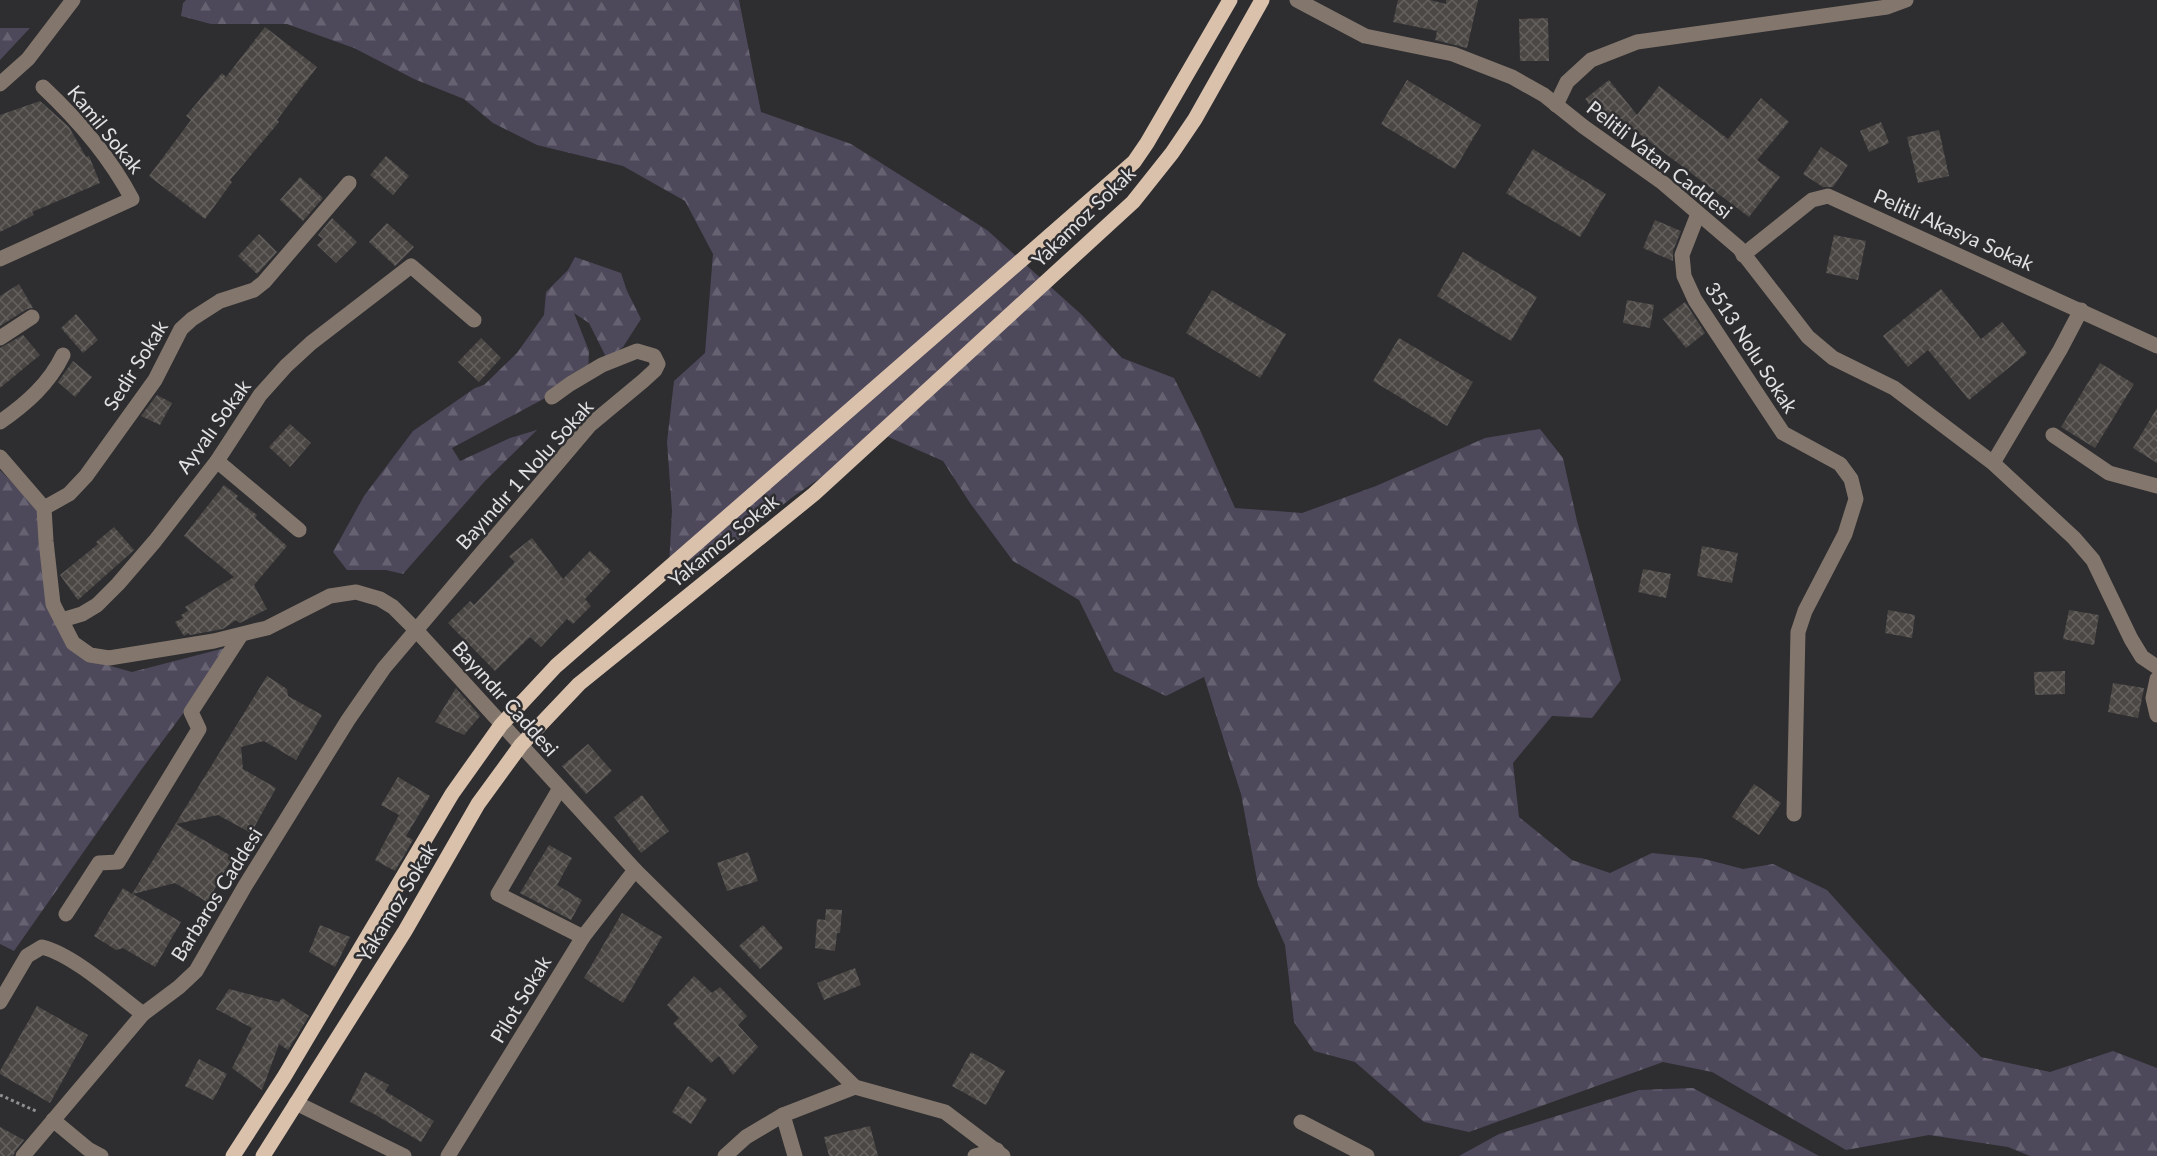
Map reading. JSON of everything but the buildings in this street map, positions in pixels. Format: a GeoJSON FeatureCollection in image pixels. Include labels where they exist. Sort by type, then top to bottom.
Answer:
{"type":"FeatureCollection","features":[{"type":"Feature","properties":{"kind":"main road","name":"Yakamoz Sokak"},"geometry":{"type":"LineString","coordinates":[[233,1156],[284,1077],[452,794],[501,725],[556,666],[1134,162],[1230,0]]}},
{"type":"Feature","properties":{"kind":"main road","name":"Yakamoz Sokak"},"geometry":{"type":"LineString","coordinates":[[263,1156],[405,931],[478,804],[520,745],[579,684],[814,494],[1134,202],[1195,119],[1262,0]]}},
{"type":"Feature","properties":{"kind":"street"},"geometry":{"type":"LineString","coordinates":[[0,84],[28,60],[73,0]]}},
{"type":"Feature","properties":{"kind":"street","name":"Pelitli Vatan Caddesi"},"geometry":{"type":"LineString","coordinates":[[1297,0],[1365,36],[1453,54],[1512,77],[1544,95],[1664,183],[1738,248],[1808,337],[1833,358],[1894,388],[1993,463],[2060,525],[2093,561],[2131,639],[2142,657],[2157,667]]}},
{"type":"Feature","properties":{"kind":"street"},"geometry":{"type":"LineString","coordinates":[[1556,105],[1567,82],[1592,60],[1637,42],[1887,7],[1906,0]]}},
{"type":"Feature","properties":{"kind":"street","name":"Kamil Sokak"},"geometry":{"type":"LineString","coordinates":[[0,259],[132,199],[98,148],[67,110],[43,87]]}},
{"type":"Feature","properties":{"kind":"street","name":"Sedir Sokak"},"geometry":{"type":"LineString","coordinates":[[45,508],[69,494],[86,476],[155,380],[181,328],[220,301],[254,290],[264,282],[349,183]]}},
{"type":"Feature","properties":{"kind":"street","name":"Pelitli Akasya Sokak"},"geometry":{"type":"LineString","coordinates":[[1743,255],[1812,200],[1828,196],[2157,346]]}},
{"type":"Feature","properties":{"kind":"street","name":"3513 Nolu Sokak"},"geometry":{"type":"LineString","coordinates":[[1698,214],[1682,255],[1684,276],[1695,300],[1783,433],[1840,464],[1851,479],[1856,499],[1845,534],[1805,611],[1798,632],[1794,814]]}},
{"type":"Feature","properties":{"kind":"street","name":"Ayvalı Sokak"},"geometry":{"type":"LineString","coordinates":[[62,620],[82,614],[97,605],[155,541],[217,461],[260,395],[286,366],[311,343],[411,266],[474,320]]}},
{"type":"Feature","properties":{"kind":"street"},"geometry":{"type":"LineString","coordinates":[[1993,463],[2081,310]]}},
{"type":"Feature","properties":{"kind":"street"},"geometry":{"type":"LineString","coordinates":[[0,338],[32,317]]}},
{"type":"Feature","properties":{"kind":"street","name":"Bayındır 1 Nolu Sokak"},"geometry":{"type":"LineString","coordinates":[[416,630],[590,425],[644,381],[658,364],[654,356],[637,351],[602,366],[552,397]]}},
{"type":"Feature","properties":{"kind":"street"},"geometry":{"type":"LineString","coordinates":[[0,422],[20,408],[40,389],[54,374],[63,356]]}},
{"type":"Feature","properties":{"kind":"street"},"geometry":{"type":"LineString","coordinates":[[2053,435],[2109,473],[2157,486]]}},
{"type":"Feature","properties":{"kind":"street"},"geometry":{"type":"LineString","coordinates":[[0,457],[45,508]]}},
{"type":"Feature","properties":{"kind":"street"},"geometry":{"type":"LineString","coordinates":[[217,461],[299,530]]}},
{"type":"Feature","properties":{"kind":"street","name":"Bayındır Caddesi"},"geometry":{"type":"LineString","coordinates":[[45,508],[46,541],[54,604],[73,643],[90,655],[109,658],[241,635],[267,628],[330,596],[356,592],[380,599],[416,630],[635,870],[855,1087],[945,1112],[1000,1153]]}},
{"type":"Feature","properties":{"kind":"street","name":"Barbaros Caddesi"},"geometry":{"type":"LineString","coordinates":[[23,1156],[143,1014],[196,971],[245,886],[348,720],[384,668],[416,630]]}},
{"type":"Feature","properties":{"kind":"street"},"geometry":{"type":"LineString","coordinates":[[66,914],[99,863],[118,862],[199,729],[190,712],[241,635]]}},
{"type":"Feature","properties":{"kind":"street"},"geometry":{"type":"LineString","coordinates":[[2157,679],[2152,699],[2157,715]]}},
{"type":"Feature","properties":{"kind":"street"},"geometry":{"type":"LineString","coordinates":[[561,788],[498,894],[583,937]]}},
{"type":"Feature","properties":{"kind":"street","name":"Pilot Sokak"},"geometry":{"type":"LineString","coordinates":[[448,1156],[583,937],[635,870]]}},
{"type":"Feature","properties":{"kind":"street"},"geometry":{"type":"LineString","coordinates":[[0,1002],[27,956],[42,947],[56,950],[143,1014]]}},
{"type":"Feature","properties":{"kind":"street"},"geometry":{"type":"LineString","coordinates":[[725,1156],[746,1137],[783,1115],[855,1087]]}},
{"type":"Feature","properties":{"kind":"street"},"geometry":{"type":"LineString","coordinates":[[296,1103],[404,1156]]}},
{"type":"Feature","properties":{"kind":"street"},"geometry":{"type":"LineString","coordinates":[[783,1115],[795,1156]]}},
{"type":"Feature","properties":{"kind":"street"},"geometry":{"type":"LineString","coordinates":[[53,1120],[88,1149],[101,1156]]}},
{"type":"Feature","properties":{"kind":"street"},"geometry":{"type":"LineString","coordinates":[[1301,1122],[1367,1156]]}},
{"type":"Feature","properties":{"kind":"street"},"geometry":{"type":"LineString","coordinates":[[975,1156],[1000,1153]]}},
{"type":"Feature","properties":{"kind":"path"},"geometry":{"type":"LineString","coordinates":[[0,1095],[53,1120]]}},
{"type":"Feature","properties":{"kind":"green space"},"geometry":{"type":"Polygon","coordinates":[[[186,0],[739,0],[761,112],[851,144],[987,230],[1082,315],[1122,358],[1174,378],[1235,508],[1302,513],[1376,486],[1485,438],[1540,429],[1563,458],[1577,521],[1621,680],[1592,718],[1552,716],[1513,763],[1519,817],[1572,860],[1610,873],[1652,853],[1701,858],[1743,869],[1773,864],[1827,890],[1934,1009],[1981,1057],[2050,1072],[2113,1051],[2157,1068],[2157,1156],[2030,1156],[2008,1147],[1929,1135],[1846,1150],[1712,1072],[1663,1062],[1469,1132],[1424,1122],[1355,1062],[1314,1051],[1294,1022],[1285,945],[1258,885],[1241,794],[1204,677],[1166,696],[1114,671],[1079,600],[1013,561],[970,503],[943,461],[884,435],[794,496],[719,555],[669,566],[672,511],[667,442],[674,381],[705,353],[713,254],[685,201],[623,166],[537,145],[493,123],[464,99],[414,79],[354,48],[287,24],[211,24],[181,16],[183,3],[186,0]]]}},
{"type":"Feature","properties":{"kind":"green space"},"geometry":{"type":"Polygon","coordinates":[[[0,28],[30,28],[0,60],[0,28]]]}},
{"type":"Feature","properties":{"kind":"green space"},"geometry":{"type":"Polygon","coordinates":[[[575,257],[621,273],[641,319],[623,347],[607,359],[589,323],[574,313],[589,351],[588,375],[452,448],[460,461],[510,438],[537,430],[485,481],[403,574],[386,570],[347,570],[333,552],[364,496],[413,431],[475,388],[484,385],[517,353],[544,315],[546,292],[568,270],[575,257]]]}},
{"type":"Feature","properties":{"kind":"green space"},"geometry":{"type":"Polygon","coordinates":[[[0,470],[37,508],[72,648],[93,661],[132,672],[229,647],[216,669],[141,770],[14,951],[0,944],[0,470]]]}},
{"type":"Feature","properties":{"kind":"green space"},"geometry":{"type":"Polygon","coordinates":[[[1693,1088],[1819,1156],[1459,1156],[1499,1134],[1639,1090],[1693,1088]]]}}]}
